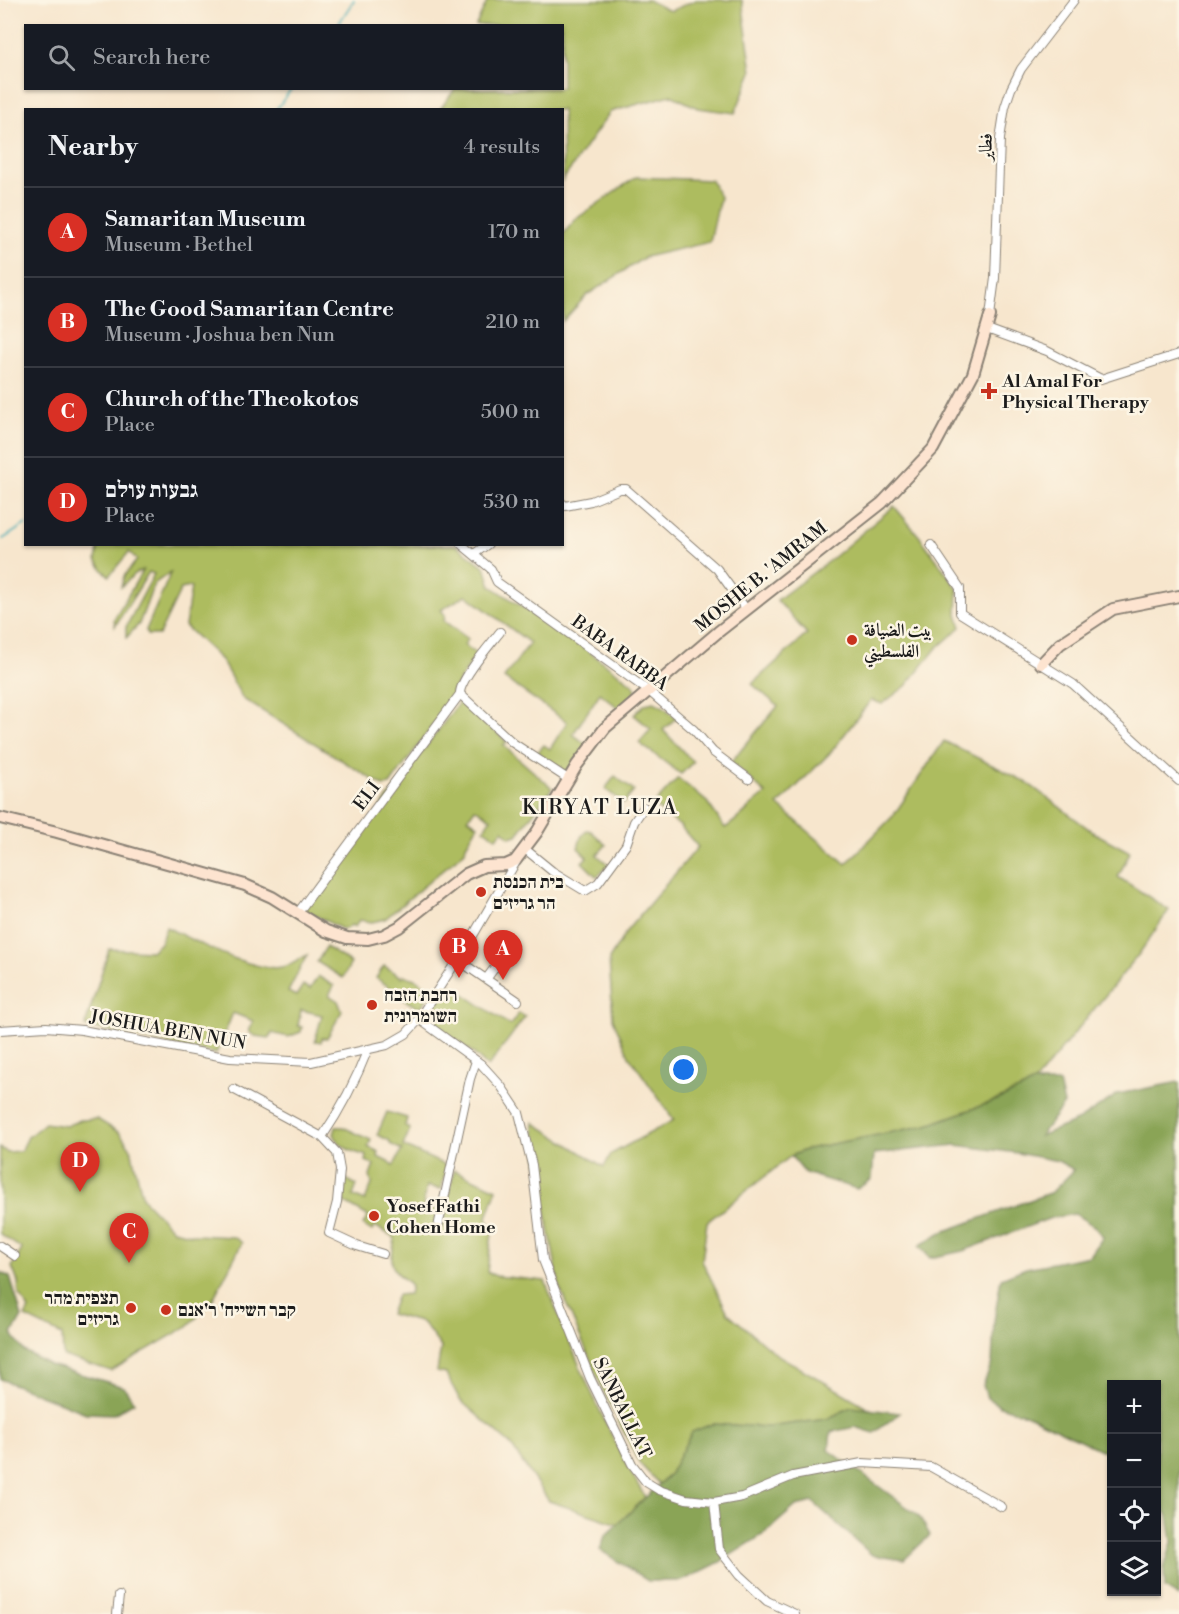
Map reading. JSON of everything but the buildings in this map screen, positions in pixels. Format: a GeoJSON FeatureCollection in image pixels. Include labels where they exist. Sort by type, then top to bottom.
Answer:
{"type":"FeatureCollection","features":[{"type":"Feature","properties":{"kind":"street","name":"فطاير"},"geometry":{"type":"LineString","coordinates":[[990,316],[995,278],[1000,135],[1005,107],[1021,69],[1074,0]]}},
{"type":"Feature","properties":{"kind":"street","name":"MOSHE B. 'AMRAM"},"geometry":{"type":"LineString","coordinates":[[518,859],[567,779],[602,732],[746,609],[879,506],[933,449],[973,374],[990,316]]}},
{"type":"Feature","properties":{"kind":"street"},"geometry":{"type":"LineString","coordinates":[[987,329],[1047,351],[1101,379],[1179,354]]}},
{"type":"Feature","properties":{"kind":"street"},"geometry":{"type":"LineString","coordinates":[[564,505],[591,501],[620,489],[626,489],[717,568],[746,609]]}},
{"type":"Feature","properties":{"kind":"street"},"geometry":{"type":"LineString","coordinates":[[931,545],[960,588],[960,613],[1073,684],[1179,782]]}},
{"type":"Feature","properties":{"kind":"street","name":"BABA RABBA"},"geometry":{"type":"LineString","coordinates":[[464,546],[491,569],[497,582],[650,692],[694,730],[713,752],[749,779]]}},
{"type":"Feature","properties":{"kind":"street"},"geometry":{"type":"LineString","coordinates":[[474,554],[485,546]]}},
{"type":"Feature","properties":{"kind":"street"},"geometry":{"type":"LineString","coordinates":[[1041,664],[1060,644],[1113,609],[1179,596]]}},
{"type":"Feature","properties":{"kind":"street","name":"ELI"},"geometry":{"type":"LineString","coordinates":[[297,914],[460,694],[466,677],[500,632]]}},
{"type":"Feature","properties":{"kind":"street"},"geometry":{"type":"LineString","coordinates":[[460,694],[513,743],[567,779]]}},
{"type":"Feature","properties":{"kind":"street"},"geometry":{"type":"LineString","coordinates":[[525,849],[552,871],[585,891],[598,883],[626,845],[634,822],[644,807]]}},
{"type":"Feature","properties":{"kind":"street"},"geometry":{"type":"LineString","coordinates":[[0,818],[239,883],[272,897],[297,914],[340,936],[356,940],[373,939],[390,932],[463,876],[484,866],[506,865],[518,859]]}},
{"type":"Feature","properties":{"kind":"street","name":"JOSHUA BEN NUN"},"geometry":{"type":"LineString","coordinates":[[0,1030],[46,1027],[82,1030],[230,1058],[311,1062],[387,1045],[400,1039],[419,1019],[458,960],[518,859]]}},
{"type":"Feature","properties":{"kind":"street"},"geometry":{"type":"LineString","coordinates":[[487,978],[504,955]]}},
{"type":"Feature","properties":{"kind":"street"},"geometry":{"type":"LineString","coordinates":[[458,960],[518,1001]]}},
{"type":"Feature","properties":{"kind":"street","name":"SANBALLAT"},"geometry":{"type":"LineString","coordinates":[[419,1019],[476,1060],[501,1086],[519,1113],[532,1165],[543,1260],[590,1378],[632,1464],[641,1477],[659,1490],[695,1501],[714,1502],[742,1497],[793,1476],[862,1463],[931,1467],[1002,1507]]}},
{"type":"Feature","properties":{"kind":"street"},"geometry":{"type":"LineString","coordinates":[[322,1137],[337,1115],[368,1049]]}},
{"type":"Feature","properties":{"kind":"street"},"geometry":{"type":"LineString","coordinates":[[438,1227],[476,1060]]}},
{"type":"Feature","properties":{"kind":"street"},"geometry":{"type":"LineString","coordinates":[[233,1089],[322,1137],[337,1153],[340,1170],[337,1202],[329,1233],[357,1246],[383,1254]]}},
{"type":"Feature","properties":{"kind":"street"},"geometry":{"type":"LineString","coordinates":[[0,1246],[15,1256]]}},
{"type":"Feature","properties":{"kind":"street"},"geometry":{"type":"LineString","coordinates":[[714,1502],[718,1549],[739,1575],[767,1602],[795,1614]]}},
{"type":"Feature","properties":{"kind":"street"},"geometry":{"type":"LineString","coordinates":[[117,1614],[119,1596]]}},
{"type":"Feature","properties":{"kind":"green space"},"geometry":{"type":"Polygon","coordinates":[[[488,0],[648,0],[670,11],[696,0],[742,0],[752,72],[735,113],[698,108],[671,95],[610,112],[564,179],[564,108],[441,108],[454,90],[564,90],[564,24],[476,24],[488,0]]]}},
{"type":"Feature","properties":{"kind":"green space"},"geometry":{"type":"Polygon","coordinates":[[[636,177],[711,180],[720,197],[710,242],[645,257],[587,295],[564,320],[564,233],[576,219],[636,177]]]}},
{"type":"Feature","properties":{"kind":"green space"},"geometry":{"type":"Polygon","coordinates":[[[894,506],[958,589],[957,615],[961,627],[936,649],[906,686],[882,704],[871,700],[831,752],[778,805],[846,864],[893,816],[944,741],[1026,782],[1093,832],[1130,852],[1118,877],[1169,910],[1139,954],[1034,1083],[997,1100],[928,1125],[807,1149],[791,1156],[707,1222],[702,1261],[728,1313],[776,1354],[872,1410],[851,1407],[827,1419],[769,1427],[712,1424],[692,1432],[669,1475],[659,1484],[640,1464],[602,1388],[560,1289],[541,1186],[533,1122],[604,1167],[611,1154],[674,1120],[629,1056],[613,1019],[609,959],[628,929],[698,847],[680,826],[653,805],[678,778],[707,802],[725,828],[766,794],[731,762],[778,706],[752,684],[807,634],[777,600],[830,560],[894,506]]]}},
{"type":"Feature","properties":{"kind":"green space"},"geometry":{"type":"Polygon","coordinates":[[[99,546],[457,546],[485,567],[491,586],[588,651],[634,685],[636,690],[621,710],[600,693],[573,734],[588,746],[566,774],[537,753],[544,745],[550,749],[567,722],[504,678],[530,643],[466,595],[441,610],[445,615],[444,621],[468,639],[464,645],[477,654],[452,692],[455,694],[390,785],[383,786],[243,699],[221,660],[185,626],[191,587],[181,589],[159,635],[147,635],[146,630],[171,572],[154,584],[139,624],[126,638],[126,627],[154,574],[149,572],[115,626],[114,619],[143,570],[136,573],[121,587],[124,576],[137,560],[129,552],[109,576],[96,560],[99,546]]]}},
{"type":"Feature","properties":{"kind":"green space"},"geometry":{"type":"Polygon","coordinates":[[[460,701],[504,739],[507,742],[503,745],[552,788],[517,835],[510,837],[503,830],[497,838],[484,829],[491,818],[475,808],[468,818],[478,825],[465,851],[385,919],[372,922],[359,920],[355,927],[351,925],[342,929],[304,910],[460,701]]]}},
{"type":"Feature","properties":{"kind":"green space"},"geometry":{"type":"Polygon","coordinates":[[[654,702],[664,707],[676,718],[663,730],[693,762],[681,774],[639,743],[651,729],[634,715],[645,704],[654,702]]]}},
{"type":"Feature","properties":{"kind":"green space"},"geometry":{"type":"Polygon","coordinates":[[[615,776],[634,791],[624,803],[605,789],[615,776]]]}},
{"type":"Feature","properties":{"kind":"green space"},"geometry":{"type":"Polygon","coordinates":[[[587,830],[606,845],[597,855],[609,865],[597,877],[582,862],[587,857],[578,848],[581,837],[587,830]]]}},
{"type":"Feature","properties":{"kind":"green space"},"geometry":{"type":"Polygon","coordinates":[[[166,927],[208,948],[259,966],[274,968],[286,966],[307,955],[288,992],[296,996],[303,985],[310,989],[318,976],[334,986],[329,995],[338,1001],[342,1011],[327,1038],[322,1038],[321,1042],[315,1041],[322,1015],[301,1010],[298,1026],[302,1027],[301,1032],[288,1037],[272,1033],[269,1038],[255,1036],[249,1032],[253,1021],[233,1013],[216,1054],[85,1026],[109,949],[151,951],[160,943],[166,927]]]}},
{"type":"Feature","properties":{"kind":"green space"},"geometry":{"type":"Polygon","coordinates":[[[326,947],[351,963],[343,978],[317,962],[326,947]]]}},
{"type":"Feature","properties":{"kind":"green space"},"geometry":{"type":"Polygon","coordinates":[[[384,966],[402,977],[404,975],[417,980],[433,990],[420,1009],[393,993],[394,990],[376,978],[384,966]]]}},
{"type":"Feature","properties":{"kind":"green space"},"geometry":{"type":"Polygon","coordinates":[[[449,984],[510,1025],[519,1013],[525,1017],[488,1067],[472,1052],[426,1019],[449,984]]]}},
{"type":"Feature","properties":{"kind":"green space"},"geometry":{"type":"Polygon","coordinates":[[[1179,1082],[1179,1597],[1165,1588],[1164,1569],[1172,1542],[1168,1516],[1161,1505],[1161,1380],[1107,1380],[1107,1453],[1028,1415],[1000,1406],[987,1398],[983,1385],[992,1363],[994,1321],[1001,1278],[1026,1268],[1090,1256],[1103,1237],[1094,1226],[1075,1214],[1051,1218],[963,1251],[930,1258],[919,1246],[940,1233],[1052,1192],[1074,1170],[1058,1161],[956,1145],[874,1154],[872,1179],[857,1189],[805,1173],[791,1156],[807,1149],[928,1125],[997,1100],[1034,1083],[1059,1083],[1064,1104],[1040,1136],[1079,1120],[1118,1094],[1179,1082]]]}},
{"type":"Feature","properties":{"kind":"green space"},"geometry":{"type":"Polygon","coordinates":[[[387,1112],[407,1118],[405,1126],[410,1129],[403,1146],[447,1166],[441,1189],[427,1186],[423,1206],[437,1209],[436,1228],[442,1229],[454,1170],[497,1189],[487,1217],[492,1233],[487,1272],[496,1276],[545,1281],[591,1391],[645,1497],[618,1524],[549,1501],[510,1444],[460,1400],[446,1374],[437,1372],[441,1347],[423,1323],[390,1314],[397,1295],[409,1294],[411,1285],[398,1274],[392,1265],[395,1238],[375,1226],[372,1231],[363,1225],[368,1216],[340,1200],[342,1177],[357,1185],[353,1196],[365,1201],[372,1184],[370,1176],[374,1165],[366,1161],[367,1156],[339,1143],[334,1134],[336,1127],[343,1127],[371,1140],[368,1147],[379,1152],[378,1157],[394,1165],[402,1150],[377,1135],[387,1112]]]}},
{"type":"Feature","properties":{"kind":"green space"},"geometry":{"type":"Polygon","coordinates":[[[97,1119],[120,1133],[131,1149],[143,1199],[173,1230],[195,1235],[234,1237],[242,1243],[211,1303],[188,1326],[111,1371],[63,1356],[62,1335],[25,1317],[29,1309],[19,1295],[18,1282],[12,1267],[22,1249],[0,1234],[0,1148],[7,1152],[21,1151],[28,1137],[45,1123],[66,1126],[80,1120],[97,1119]]]}},
{"type":"Feature","properties":{"kind":"green space"},"geometry":{"type":"Polygon","coordinates":[[[0,1272],[10,1277],[22,1317],[12,1334],[24,1351],[50,1365],[124,1387],[134,1402],[114,1414],[86,1413],[0,1379],[0,1272]]]}},
{"type":"Feature","properties":{"kind":"green space"},"geometry":{"type":"Polygon","coordinates":[[[851,1407],[900,1413],[874,1433],[855,1427],[831,1432],[829,1450],[919,1516],[930,1535],[904,1560],[872,1555],[813,1502],[796,1506],[764,1534],[720,1562],[682,1581],[648,1581],[600,1550],[605,1536],[669,1475],[692,1432],[712,1424],[769,1427],[827,1419],[851,1407]]]}},
{"type":"Feature","properties":{"kind":"waterway"},"geometry":{"type":"LineString","coordinates":[[338,24],[354,0]]}},
{"type":"Feature","properties":{"kind":"waterway"},"geometry":{"type":"LineString","coordinates":[[277,108],[291,90]]}},
{"type":"Feature","properties":{"kind":"waterway"},"geometry":{"type":"LineString","coordinates":[[3,539],[24,525]]}},
{"type":"Feature","properties":{"kind":"place","name":"Al Amal For Physical Therapy"},"geometry":{"type":"Point","coordinates":[989,391]}},
{"type":"Feature","properties":{"kind":"place","name":"بيت الضيافة الفلسطيني"},"geometry":{"type":"Point","coordinates":[852,640]}},
{"type":"Feature","properties":{"kind":"place","name":"בית הכנסת הר גריזים"},"geometry":{"type":"Point","coordinates":[481,892]}},
{"type":"Feature","properties":{"kind":"place","name":"The Good Samaritan Centre"},"geometry":{"type":"Point","coordinates":[459,978]}},
{"type":"Feature","properties":{"kind":"place","name":"Samaritan Museum"},"geometry":{"type":"Point","coordinates":[503,980]}},
{"type":"Feature","properties":{"kind":"place","name":"רחבת הזבח השומרונית"},"geometry":{"type":"Point","coordinates":[372,1005]}},
{"type":"Feature","properties":{"kind":"place","name":"גבעות עולם"},"geometry":{"type":"Point","coordinates":[80,1192]}},
{"type":"Feature","properties":{"kind":"place","name":"Yosef Fathi Cohen Home"},"geometry":{"type":"Point","coordinates":[374,1216]}},
{"type":"Feature","properties":{"kind":"place","name":"Church of the Theokotos"},"geometry":{"type":"Point","coordinates":[129,1263]}},
{"type":"Feature","properties":{"kind":"place","name":"תצפית מהר גריזים"},"geometry":{"type":"Point","coordinates":[131,1308]}},
{"type":"Feature","properties":{"kind":"place","name":"קבר השייח' ר'אנם"},"geometry":{"type":"Point","coordinates":[166,1310]}},
{"type":"Feature","properties":{"kind":"district","name":"KIRYAT LUZA"},"geometry":{"type":"Point","coordinates":[600,808]}}]}
